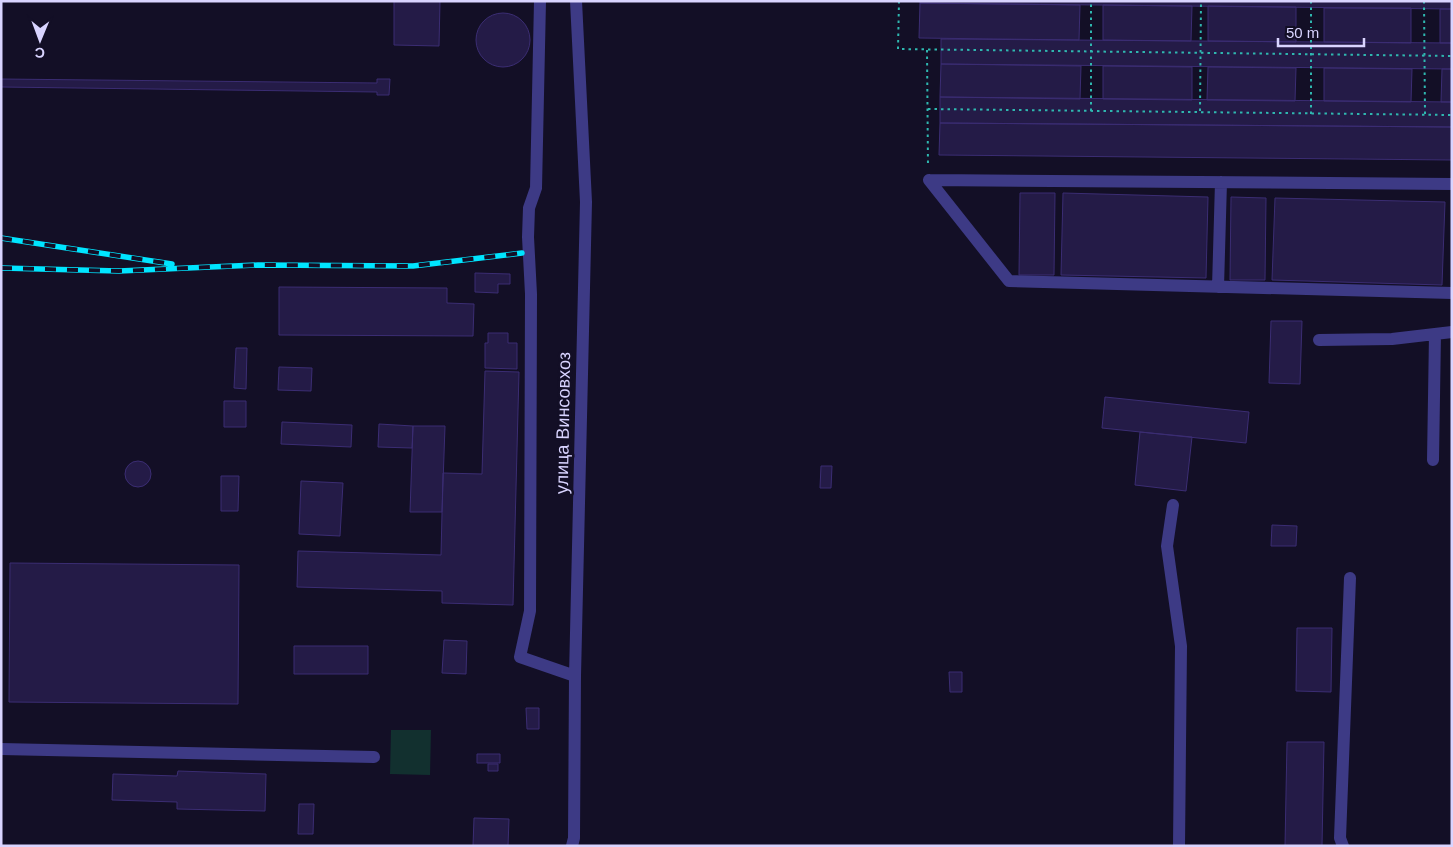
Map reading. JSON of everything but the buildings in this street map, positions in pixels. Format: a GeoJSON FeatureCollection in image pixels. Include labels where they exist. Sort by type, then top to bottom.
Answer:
{"type":"FeatureCollection","features":[{"type":"Feature","properties":{"kind":"street"},"geometry":{"type":"LineString","coordinates":[[540,1],[536,188],[529,208],[528,237],[531,294],[530,611],[520,657],[575,676]]}},
{"type":"Feature","properties":{"kind":"street","name":"улица Винсовхоз"},"geometry":{"type":"LineString","coordinates":[[572,846],[574,838],[575,676],[586,202],[576,1]]}},
{"type":"Feature","properties":{"kind":"street"},"geometry":{"type":"LineString","coordinates":[[929,180],[1452,184]]}},
{"type":"Feature","properties":{"kind":"street"},"geometry":{"type":"LineString","coordinates":[[929,180],[1009,281],[1452,293]]}},
{"type":"Feature","properties":{"kind":"street"},"geometry":{"type":"LineString","coordinates":[[1218,287],[1221,182]]}},
{"type":"Feature","properties":{"kind":"street"},"geometry":{"type":"LineString","coordinates":[[1319,340],[1392,340],[1452,332]]}},
{"type":"Feature","properties":{"kind":"street"},"geometry":{"type":"LineString","coordinates":[[1433,460],[1435,334]]}},
{"type":"Feature","properties":{"kind":"street"},"geometry":{"type":"LineString","coordinates":[[1173,505],[1167,546],[1181,646],[1179,846]]}},
{"type":"Feature","properties":{"kind":"street"},"geometry":{"type":"LineString","coordinates":[[1344,846],[1340,838],[1350,578]]}},
{"type":"Feature","properties":{"kind":"street"},"geometry":{"type":"LineString","coordinates":[[1,748],[374,758]]}},
{"type":"Feature","properties":{"kind":"path"},"geometry":{"type":"LineString","coordinates":[[899,1],[898,49],[1452,56]]}},
{"type":"Feature","properties":{"kind":"path"},"geometry":{"type":"LineString","coordinates":[[1091,1],[1091,111]]}},
{"type":"Feature","properties":{"kind":"path"},"geometry":{"type":"LineString","coordinates":[[1200,112],[1201,1]]}},
{"type":"Feature","properties":{"kind":"path"},"geometry":{"type":"LineString","coordinates":[[1311,1],[1311,114]]}},
{"type":"Feature","properties":{"kind":"path"},"geometry":{"type":"LineString","coordinates":[[1424,1],[1426,115]]}},
{"type":"Feature","properties":{"kind":"path"},"geometry":{"type":"LineString","coordinates":[[927,50],[929,180]]}},
{"type":"Feature","properties":{"kind":"path"},"geometry":{"type":"LineString","coordinates":[[928,109],[1452,115]]}},
{"type":"Feature","properties":{"kind":"green space"},"geometry":{"type":"Polygon","coordinates":[[[391,730],[431,730],[430,775],[390,774],[391,730]]]}},
{"type":"Feature","properties":{"kind":"railway"},"geometry":{"type":"LineString","coordinates":[[1,238],[172,264]]}},
{"type":"Feature","properties":{"kind":"railway"},"geometry":{"type":"LineString","coordinates":[[1,268],[119,271],[258,265],[413,266],[522,253]]}}]}
